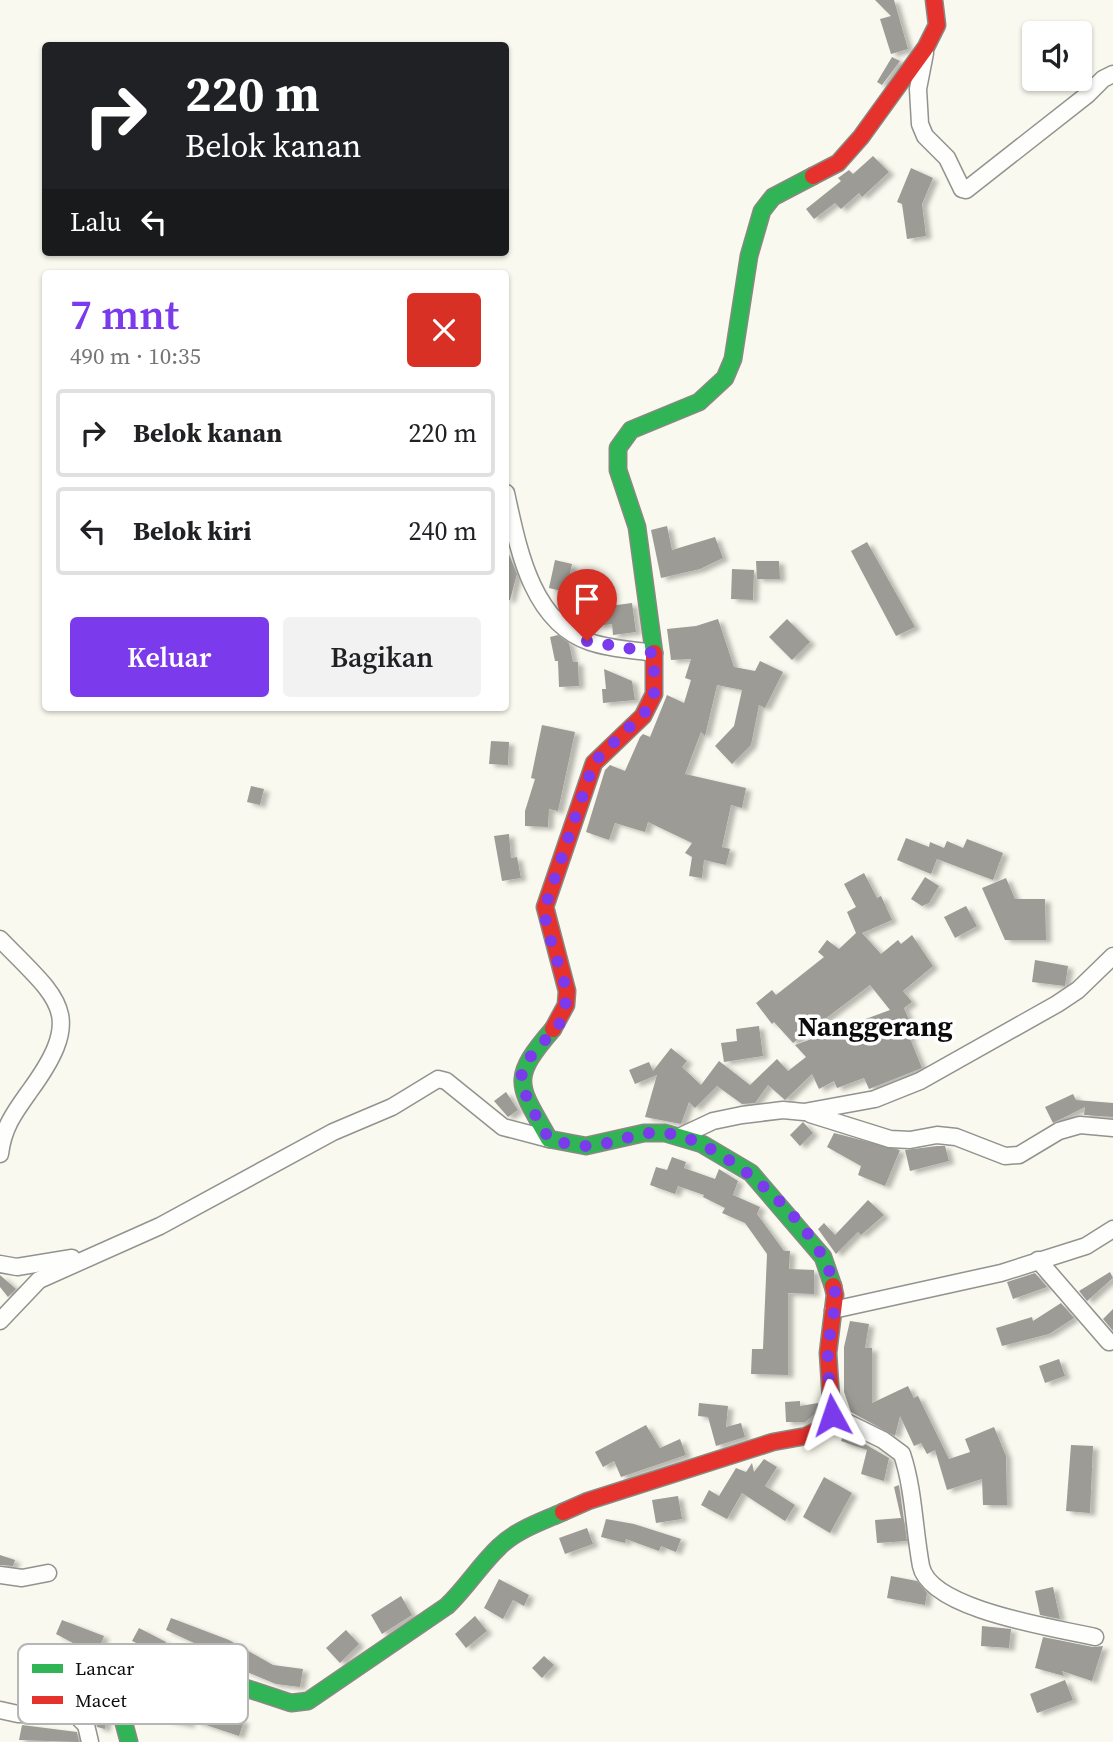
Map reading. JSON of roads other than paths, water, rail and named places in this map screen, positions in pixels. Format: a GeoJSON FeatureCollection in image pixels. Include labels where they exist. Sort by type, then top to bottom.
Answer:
{"type":"FeatureCollection","features":[{"type":"Feature","properties":{"kind":"street"},"geometry":{"type":"LineString","coordinates":[[549,1139],[528,1102],[521,1078],[524,1064],[560,1023],[565,1007],[567,991],[546,925],[545,907],[594,762],[649,708],[654,694],[654,653],[638,527],[618,470],[618,448],[631,430],[699,402],[725,378],[733,359],[749,256],[762,211],[772,197],[842,158],[902,84],[926,47],[937,25],[936,3]]}},
{"type":"Feature","properties":{"kind":"street"},"geometry":{"type":"LineString","coordinates":[[926,47],[918,89],[920,124],[925,136],[947,158],[962,189],[966,190],[1087,95],[1103,79],[1113,74]]}},
{"type":"Feature","properties":{"kind":"street"},"geometry":{"type":"LineString","coordinates":[[509,504],[530,580],[549,614],[587,641],[654,653]]}},
{"type":"Feature","properties":{"kind":"street"},"geometry":{"type":"LineString","coordinates":[[0,939],[52,994],[61,1015],[63,1034],[40,1078],[8,1120],[0,1154]]}},
{"type":"Feature","properties":{"kind":"street"},"geometry":{"type":"LineString","coordinates":[[681,1136],[713,1121],[742,1115],[804,1112],[875,1099],[920,1081],[1058,1004],[1078,990],[1113,956]]}},
{"type":"Feature","properties":{"kind":"street"},"geometry":{"type":"LineString","coordinates":[[0,1321],[38,1280],[160,1226],[334,1132],[392,1107],[438,1079],[446,1081],[503,1127],[586,1146],[645,1133],[681,1136],[729,1158],[751,1173],[823,1257],[835,1295],[828,1353],[832,1415],[824,1427],[806,1436],[773,1442],[588,1501],[516,1533],[498,1547],[467,1587],[447,1606],[334,1686],[308,1701],[291,1703],[248,1690]]}},
{"type":"Feature","properties":{"kind":"street"},"geometry":{"type":"LineString","coordinates":[[804,1112],[890,1139],[910,1140],[937,1135],[956,1137],[1005,1156],[1018,1155],[1059,1131],[1080,1125],[1113,1128]]}},
{"type":"Feature","properties":{"kind":"street"},"geometry":{"type":"LineString","coordinates":[[833,1310],[978,1279],[1086,1246],[1113,1229]]}},
{"type":"Feature","properties":{"kind":"street"},"geometry":{"type":"LineString","coordinates":[[0,1264],[17,1267],[88,1256]]}},
{"type":"Feature","properties":{"kind":"street"},"geometry":{"type":"LineString","coordinates":[[1038,1260],[1108,1342]]}},
{"type":"Feature","properties":{"kind":"street"},"geometry":{"type":"LineString","coordinates":[[832,1415],[883,1440],[902,1454],[921,1565],[939,1591],[968,1605],[1095,1637]]}},
{"type":"Feature","properties":{"kind":"street"},"geometry":{"type":"LineString","coordinates":[[0,1575],[22,1578],[48,1573]]}},
{"type":"Feature","properties":{"kind":"street"},"geometry":{"type":"LineString","coordinates":[[0,1710],[18,1714]]}},
{"type":"Feature","properties":{"kind":"street"},"geometry":{"type":"LineString","coordinates":[[85,1724],[90,1742]]}},
{"type":"Feature","properties":{"kind":"street"},"geometry":{"type":"LineString","coordinates":[[124,1724],[129,1742]]}},
{"type":"Feature","properties":{"kind":"district","name":"Nanggerang"},"geometry":{"type":"Point","coordinates":[875,1026]}}]}
